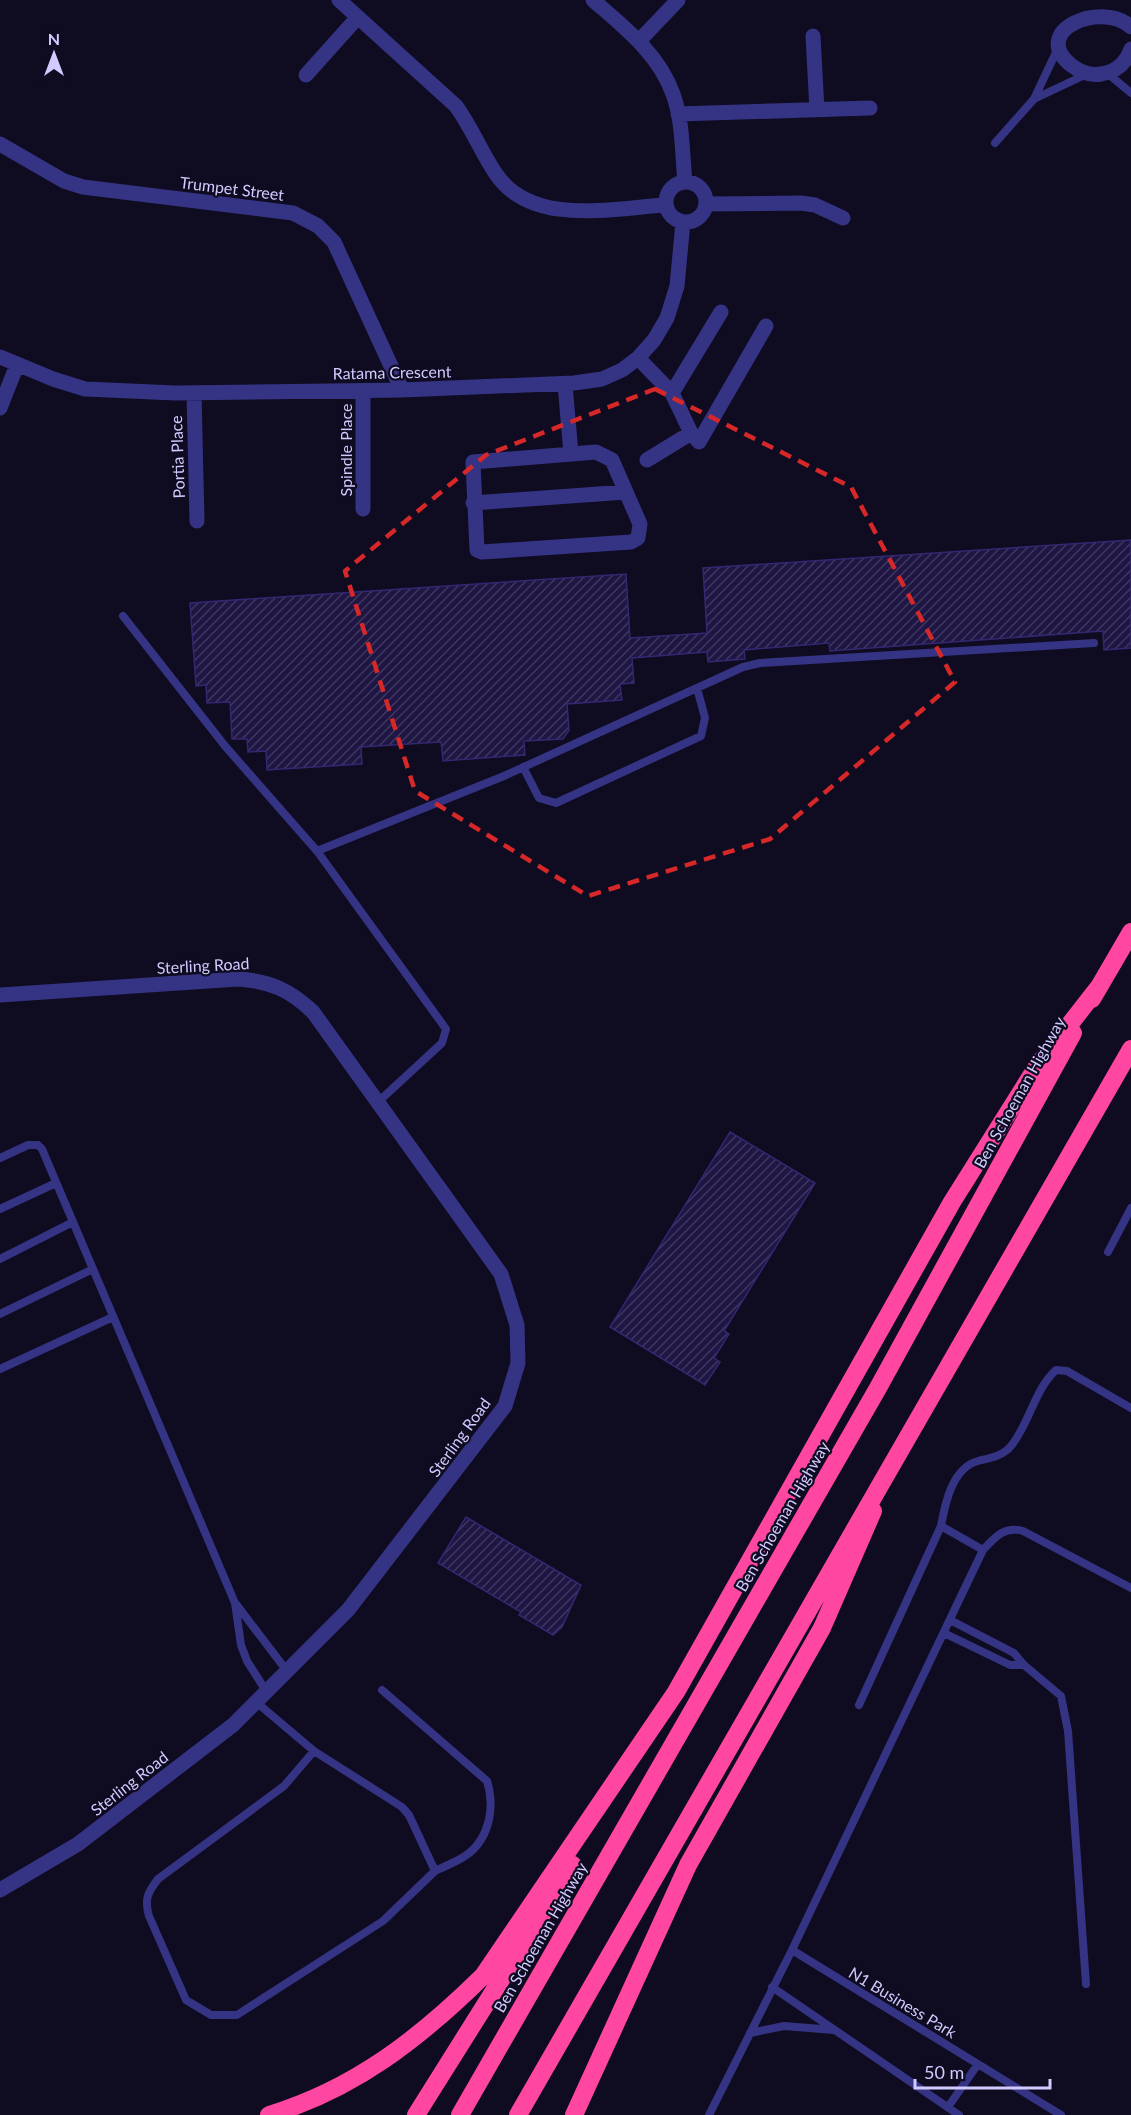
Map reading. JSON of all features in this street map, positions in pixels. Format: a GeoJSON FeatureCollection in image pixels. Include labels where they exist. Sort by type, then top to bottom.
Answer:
{"type":"FeatureCollection","features":[{"type":"Feature","properties":{"kind":"highway","name":"Ben Schoeman Highway"},"geometry":{"type":"LineString","coordinates":[[460,2115],[878,1388],[1131,932]]}},
{"type":"Feature","properties":{"kind":"highway"},"geometry":{"type":"LineString","coordinates":[[416,2115],[635,1770],[676,1692],[952,1202],[1038,1065],[1098,988]]}},
{"type":"Feature","properties":{"kind":"highway"},"geometry":{"type":"LineString","coordinates":[[518,2115],[1131,1049]]}},
{"type":"Feature","properties":{"kind":"highway"},"geometry":{"type":"LineString","coordinates":[[574,2115],[688,1865],[822,1628],[868,1527],[883,1478]]}},
{"type":"Feature","properties":{"kind":"highway"},"geometry":{"type":"LineString","coordinates":[[269,2115],[297,2105],[380,2065],[442,2016],[483,1976],[676,1692]]}},
{"type":"Feature","properties":{"kind":"street"},"geometry":{"type":"LineString","coordinates":[[339,0],[456,106],[470,126],[497,176],[508,187],[534,204],[551,209],[574,210],[666,205]]}},
{"type":"Feature","properties":{"kind":"street"},"geometry":{"type":"LineString","coordinates":[[593,0],[639,42],[663,72],[678,114],[685,182]]}},
{"type":"Feature","properties":{"kind":"street"},"geometry":{"type":"LineString","coordinates":[[639,42],[678,0]]}},
{"type":"Feature","properties":{"kind":"street"},"geometry":{"type":"LineString","coordinates":[[1128,18],[1118,8],[1107,3],[1081,4],[1069,13],[1062,24],[1060,44],[1068,63],[1088,74],[1107,73],[1121,65],[1131,50]]}},
{"type":"Feature","properties":{"kind":"street"},"geometry":{"type":"LineString","coordinates":[[306,75],[358,17]]}},
{"type":"Feature","properties":{"kind":"street"},"geometry":{"type":"LineString","coordinates":[[813,36],[817,110]]}},
{"type":"Feature","properties":{"kind":"street"},"geometry":{"type":"LineString","coordinates":[[678,114],[870,108]]}},
{"type":"Feature","properties":{"kind":"street","name":"Trumpet Street"},"geometry":{"type":"LineString","coordinates":[[0,144],[64,181],[82,187],[293,213],[318,226],[334,242],[402,390]]}},
{"type":"Feature","properties":{"kind":"street"},"geometry":{"type":"LineString","coordinates":[[685,182],[701,188],[706,204],[698,218],[683,222],[675,219],[666,205],[666,198],[672,187],[685,182]]}},
{"type":"Feature","properties":{"kind":"street"},"geometry":{"type":"LineString","coordinates":[[706,204],[801,203],[815,205],[843,218]]}},
{"type":"Feature","properties":{"kind":"street","name":"Ratama Crescent"},"geometry":{"type":"LineString","coordinates":[[0,357],[85,389],[194,393],[402,390],[565,384],[602,379],[622,370],[638,358],[667,318],[677,286],[683,222]]}},
{"type":"Feature","properties":{"kind":"street"},"geometry":{"type":"LineString","coordinates":[[672,393],[721,312]]}},
{"type":"Feature","properties":{"kind":"street"},"geometry":{"type":"LineString","coordinates":[[638,358],[672,393],[691,433],[696,441],[701,441],[766,326]]}},
{"type":"Feature","properties":{"kind":"street"},"geometry":{"type":"LineString","coordinates":[[0,408],[17,365]]}},
{"type":"Feature","properties":{"kind":"street"},"geometry":{"type":"LineString","coordinates":[[565,384],[571,454]]}},
{"type":"Feature","properties":{"kind":"street","name":"Spindle Place"},"geometry":{"type":"LineString","coordinates":[[363,391],[363,509]]}},
{"type":"Feature","properties":{"kind":"street","name":"Portia Place"},"geometry":{"type":"LineString","coordinates":[[194,393],[197,521]]}},
{"type":"Feature","properties":{"kind":"street"},"geometry":{"type":"LineString","coordinates":[[647,460],[691,433]]}},
{"type":"Feature","properties":{"kind":"street"},"geometry":{"type":"LineString","coordinates":[[596,452],[612,460],[626,492],[640,524],[638,538],[631,542],[482,552],[477,550],[475,545],[473,462],[596,452]]}},
{"type":"Feature","properties":{"kind":"street"},"geometry":{"type":"LineString","coordinates":[[473,503],[626,492]]}},
{"type":"Feature","properties":{"kind":"street","name":"Sterling Road"},"geometry":{"type":"LineString","coordinates":[[0,995],[259,980],[294,994],[313,1012],[501,1274],[517,1325],[518,1363],[505,1406],[473,1452],[348,1610],[233,1725],[78,1844],[0,1890]]}},
{"type":"Feature","properties":{"kind":"lane"},"geometry":{"type":"LineString","coordinates":[[995,143],[1034,99],[1060,44]]}},
{"type":"Feature","properties":{"kind":"lane"},"geometry":{"type":"LineString","coordinates":[[1107,73],[1131,93]]}},
{"type":"Feature","properties":{"kind":"lane"},"geometry":{"type":"LineString","coordinates":[[1034,99],[1088,74]]}},
{"type":"Feature","properties":{"kind":"lane"},"geometry":{"type":"LineString","coordinates":[[123,616],[225,746],[316,851],[446,1029],[442,1043],[378,1102]]}},
{"type":"Feature","properties":{"kind":"lane"},"geometry":{"type":"LineString","coordinates":[[316,851],[523,767],[743,667],[760,663],[1094,643]]}},
{"type":"Feature","properties":{"kind":"lane"},"geometry":{"type":"LineString","coordinates":[[523,767],[539,798],[556,803],[616,777],[701,736],[705,718],[697,688]]}},
{"type":"Feature","properties":{"kind":"lane"},"geometry":{"type":"LineString","coordinates":[[0,1158],[28,1145],[38,1145],[236,1603],[287,1671]]}},
{"type":"Feature","properties":{"kind":"lane"},"geometry":{"type":"LineString","coordinates":[[0,1209],[56,1183]]}},
{"type":"Feature","properties":{"kind":"lane"},"geometry":{"type":"LineString","coordinates":[[1108,1252],[1131,1208]]}},
{"type":"Feature","properties":{"kind":"lane"},"geometry":{"type":"LineString","coordinates":[[0,1259],[73,1222]]}},
{"type":"Feature","properties":{"kind":"lane"},"geometry":{"type":"LineString","coordinates":[[0,1314],[93,1269]]}},
{"type":"Feature","properties":{"kind":"lane"},"geometry":{"type":"LineString","coordinates":[[0,1369],[114,1317]]}},
{"type":"Feature","properties":{"kind":"lane"},"geometry":{"type":"LineString","coordinates":[[859,1705],[941,1526],[946,1498],[964,1470],[975,1462],[989,1459],[1011,1446],[1046,1378],[1056,1370],[1067,1371],[1131,1408]]}},
{"type":"Feature","properties":{"kind":"lane"},"geometry":{"type":"LineString","coordinates":[[941,1526],[983,1550]]}},
{"type":"Feature","properties":{"kind":"lane"},"geometry":{"type":"LineString","coordinates":[[709,2115],[792,1950],[983,1550],[998,1534],[1007,1530],[1023,1531],[1131,1588]]}},
{"type":"Feature","properties":{"kind":"lane"},"geometry":{"type":"LineString","coordinates":[[236,1603],[241,1646],[261,1697],[314,1751],[402,1808],[409,1815],[435,1871]]}},
{"type":"Feature","properties":{"kind":"lane"},"geometry":{"type":"LineString","coordinates":[[950,1620],[1014,1653],[1024,1665],[1061,1696],[1066,1710],[1086,1984]]}},
{"type":"Feature","properties":{"kind":"lane"},"geometry":{"type":"LineString","coordinates":[[944,1633],[1010,1665],[1024,1665]]}},
{"type":"Feature","properties":{"kind":"lane"},"geometry":{"type":"LineString","coordinates":[[314,1751],[284,1786],[158,1879],[147,1893],[146,1905],[149,1916],[186,2000],[211,2015],[237,2015],[383,1922],[435,1871],[468,1854],[485,1832],[493,1803],[487,1781],[382,1690]]}},
{"type":"Feature","properties":{"kind":"lane","name":"N1 Business Park"},"geometry":{"type":"LineString","coordinates":[[792,1950],[1061,2115]]}},
{"type":"Feature","properties":{"kind":"lane"},"geometry":{"type":"LineString","coordinates":[[772,1987],[959,2115]]}},
{"type":"Feature","properties":{"kind":"lane"},"geometry":{"type":"LineString","coordinates":[[750,2032],[784,2026],[835,2030]]}},
{"type":"Feature","properties":{"kind":"lane"},"geometry":{"type":"LineString","coordinates":[[948,2107],[978,2064]]}},
{"type":"Feature","properties":{"kind":"highlighted area"},"geometry":{"type":"Polygon","coordinates":[[[655,389],[851,487],[955,682],[770,839],[588,896],[415,791],[345,571],[486,455],[655,389]]]}},
{"type":"Feature","properties":{"kind":"building"},"geometry":{"type":"Polygon","coordinates":[[[1131,540],[1131,648],[1104,650],[1103,631],[830,651],[829,643],[744,650],[745,659],[708,662],[707,652],[632,658],[634,683],[620,684],[622,700],[567,704],[569,730],[563,739],[524,741],[525,755],[443,761],[441,742],[361,747],[362,764],[267,770],[266,751],[248,752],[247,739],[232,739],[230,702],[207,703],[206,685],[196,686],[190,603],[626,574],[630,638],[707,633],[703,568],[1131,540]]]}},
{"type":"Feature","properties":{"kind":"building"},"geometry":{"type":"Polygon","coordinates":[[[730,1132],[815,1183],[724,1331],[729,1334],[714,1358],[720,1362],[705,1385],[610,1327],[730,1132]]]}},
{"type":"Feature","properties":{"kind":"building"},"geometry":{"type":"Polygon","coordinates":[[[466,1517],[581,1585],[562,1627],[553,1635],[519,1615],[521,1612],[438,1563],[466,1517]]]}}]}
